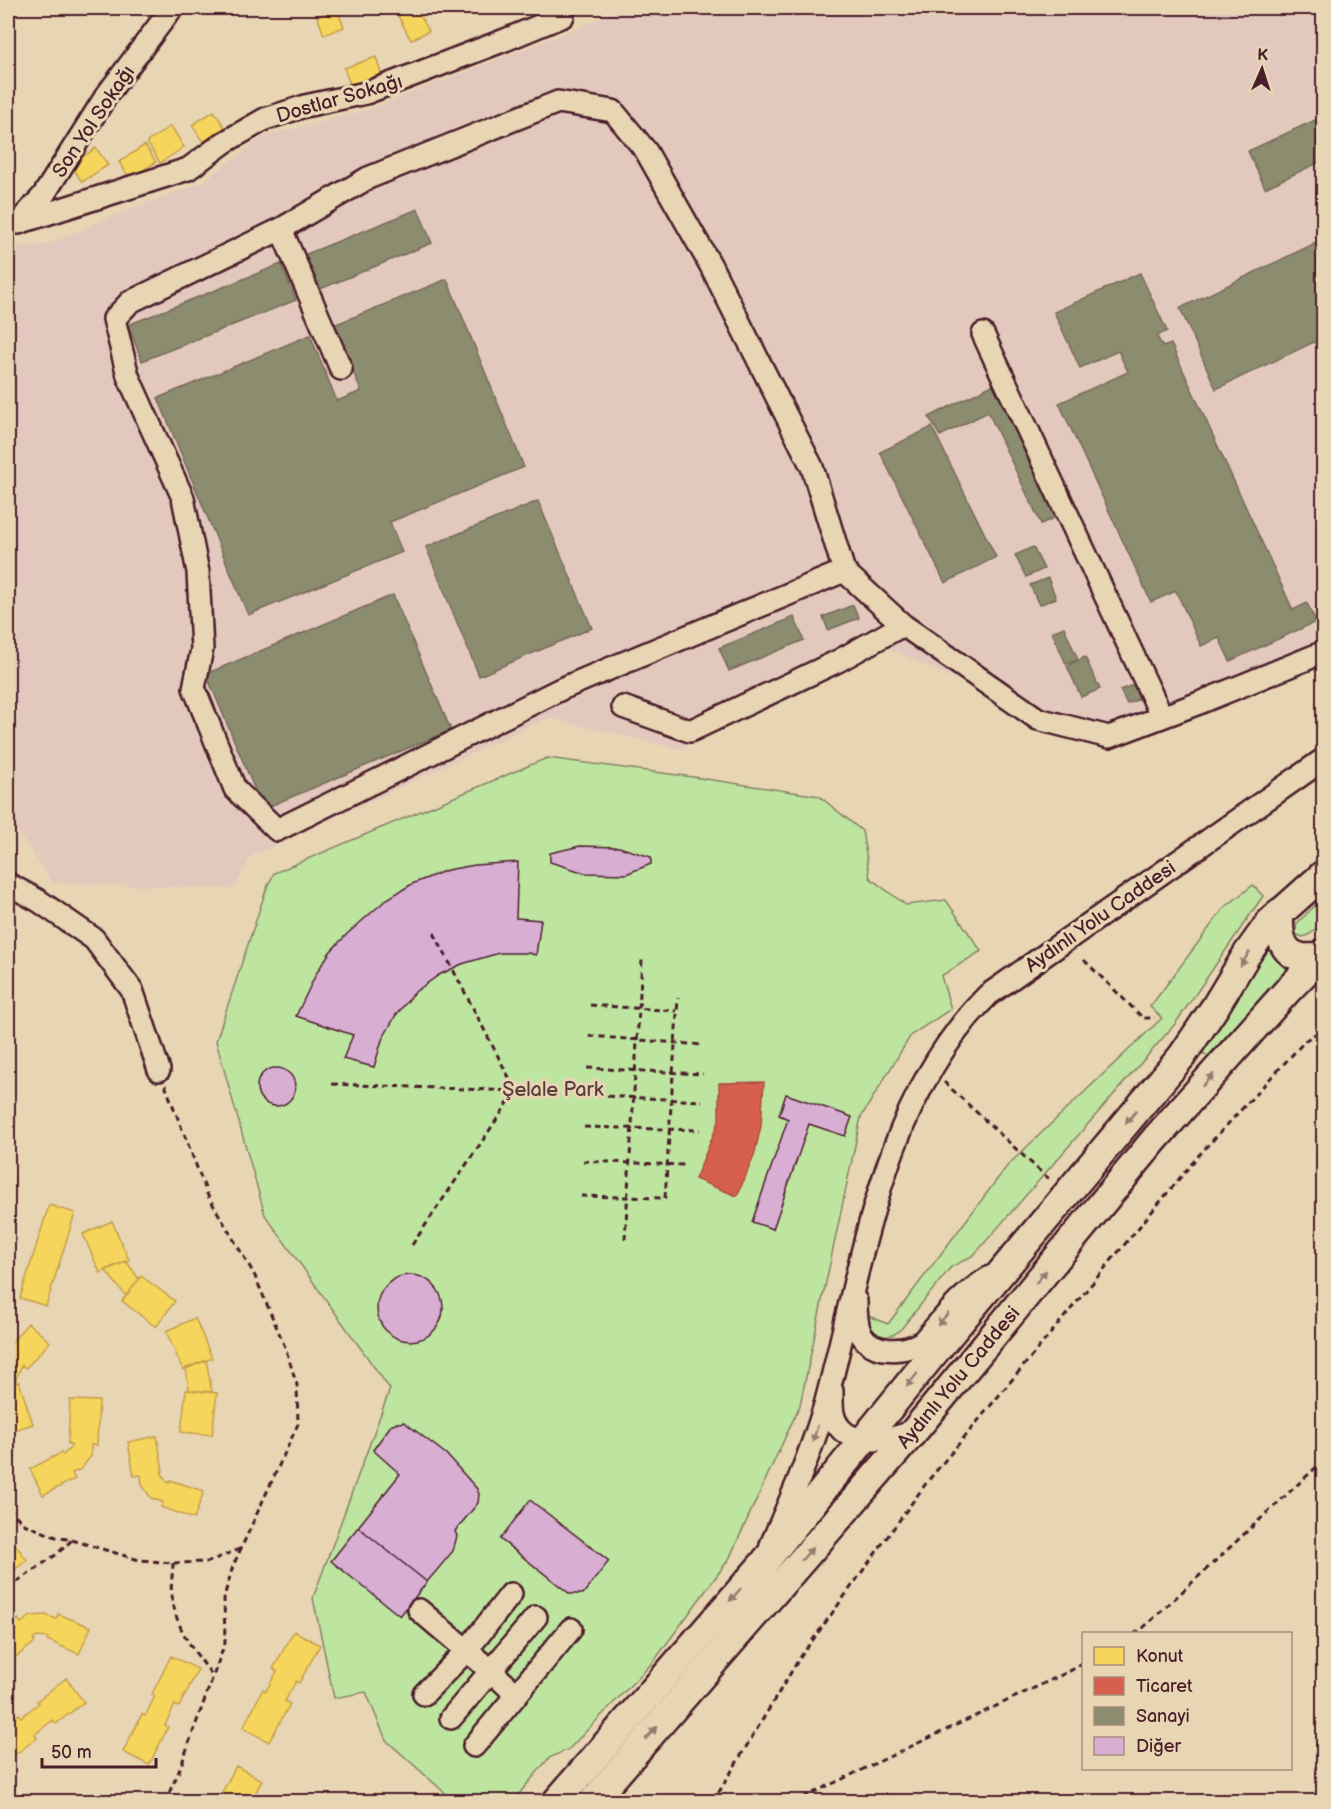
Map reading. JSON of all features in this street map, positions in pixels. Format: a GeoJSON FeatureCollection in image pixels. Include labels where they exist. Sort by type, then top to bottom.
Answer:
{"type":"FeatureCollection","features":[{"type":"Feature","properties":{"kind":"main road","name":"Aydınlı Yolu Caddesi"},"geometry":{"type":"LineString","coordinates":[[556,1802],[763,1564],[1182,1056],[1262,933],[1280,912],[1323,874]]}},
{"type":"Feature","properties":{"kind":"main road"},"geometry":{"type":"LineString","coordinates":[[1280,912],[1280,936],[1289,951],[1297,957],[1306,959],[1321,955]]}},
{"type":"Feature","properties":{"kind":"main road","name":"Aydınlı Yolu Caddesi"},"geometry":{"type":"LineString","coordinates":[[592,1802],[916,1429],[1155,1139],[1321,955]]}},
{"type":"Feature","properties":{"kind":"street","name":"Son Yol Sokağı"},"geometry":{"type":"LineString","coordinates":[[13,225],[44,196],[106,96],[172,8]]}},
{"type":"Feature","properties":{"kind":"street","name":"Dostlar Sokağı"},"geometry":{"type":"LineString","coordinates":[[13,225],[188,169],[225,142],[265,119],[305,106],[366,93],[505,40],[563,15]]}},
{"type":"Feature","properties":{"kind":"street"},"geometry":{"type":"LineString","coordinates":[[844,571],[561,689],[277,830],[235,789],[194,688],[202,649],[198,572],[183,498],[128,376],[114,320],[130,302],[280,229],[368,178],[558,102],[613,111],[652,161],[711,266],[807,456],[844,571],[903,625],[1038,718],[1109,737],[1323,652]]}},
{"type":"Feature","properties":{"kind":"street"},"geometry":{"type":"LineString","coordinates":[[280,229],[340,369]]}},
{"type":"Feature","properties":{"kind":"street"},"geometry":{"type":"LineString","coordinates":[[982,334],[1162,717]]}},
{"type":"Feature","properties":{"kind":"street"},"geometry":{"type":"LineString","coordinates":[[623,707],[690,731],[838,661],[903,625]]}},
{"type":"Feature","properties":{"kind":"street","name":"Aydınlı Yolu Caddesi"},"geometry":{"type":"LineString","coordinates":[[763,1564],[809,1455],[834,1370],[885,1169],[900,1131],[932,1070],[971,1012],[988,995],[1323,759]]}},
{"type":"Feature","properties":{"kind":"street"},"geometry":{"type":"LineString","coordinates":[[8,884],[39,901],[94,939],[132,990],[159,1070]]}},
{"type":"Feature","properties":{"kind":"street","name":"Aydınlı Yolu Caddesi"},"geometry":{"type":"LineString","coordinates":[[856,1276],[856,1312],[860,1333],[865,1339],[879,1347],[903,1350],[922,1342],[965,1294],[1004,1269]]}},
{"type":"Feature","properties":{"kind":"street","name":"Aydınlı Yolu Caddesi"},"geometry":{"type":"LineString","coordinates":[[834,1370],[832,1405],[836,1421],[844,1432],[864,1439]]}},
{"type":"Feature","properties":{"kind":"street"},"geometry":{"type":"LineString","coordinates":[[864,1439],[892,1438],[916,1429]]}},
{"type":"Feature","properties":{"kind":"street"},"geometry":{"type":"LineString","coordinates":[[424,1694],[467,1650],[511,1594]]}},
{"type":"Feature","properties":{"kind":"street"},"geometry":{"type":"LineString","coordinates":[[419,1610],[517,1695]]}},
{"type":"Feature","properties":{"kind":"street"},"geometry":{"type":"LineString","coordinates":[[451,1718],[536,1617]]}},
{"type":"Feature","properties":{"kind":"street"},"geometry":{"type":"LineString","coordinates":[[474,1746],[571,1629]]}},
{"type":"Feature","properties":{"kind":"path"},"geometry":{"type":"LineString","coordinates":[[434,933],[516,1091]]}},
{"type":"Feature","properties":{"kind":"path"},"geometry":{"type":"LineString","coordinates":[[625,1239],[642,960]]}},
{"type":"Feature","properties":{"kind":"path"},"geometry":{"type":"LineString","coordinates":[[1084,960],[1143,1018],[1155,1018]]}},
{"type":"Feature","properties":{"kind":"path"},"geometry":{"type":"LineString","coordinates":[[581,1196],[665,1197],[678,998]]}},
{"type":"Feature","properties":{"kind":"path"},"geometry":{"type":"LineString","coordinates":[[590,1005],[677,1011]]}},
{"type":"Feature","properties":{"kind":"path"},"geometry":{"type":"LineString","coordinates":[[713,1802],[799,1659],[927,1482],[1199,1155],[1306,1040],[1323,1028]]}},
{"type":"Feature","properties":{"kind":"path"},"geometry":{"type":"LineString","coordinates":[[589,1036],[703,1045]]}},
{"type":"Feature","properties":{"kind":"path"},"geometry":{"type":"LineString","coordinates":[[587,1068],[703,1074]]}},
{"type":"Feature","properties":{"kind":"path"},"geometry":{"type":"LineString","coordinates":[[159,1070],[208,1196],[254,1274],[285,1347],[297,1385],[298,1424],[233,1566],[224,1597],[225,1643],[212,1675],[197,1724],[165,1802]]}},
{"type":"Feature","properties":{"kind":"path"},"geometry":{"type":"LineString","coordinates":[[932,1070],[1043,1174]]}},
{"type":"Feature","properties":{"kind":"path"},"geometry":{"type":"LineString","coordinates":[[332,1084],[516,1091]]}},
{"type":"Feature","properties":{"kind":"path"},"geometry":{"type":"LineString","coordinates":[[412,1245],[516,1091]]}},
{"type":"Feature","properties":{"kind":"path"},"geometry":{"type":"LineString","coordinates":[[586,1095],[702,1101]]}},
{"type":"Feature","properties":{"kind":"path"},"geometry":{"type":"LineString","coordinates":[[584,1127],[700,1130]]}},
{"type":"Feature","properties":{"kind":"path"},"geometry":{"type":"LineString","coordinates":[[583,1161],[684,1165]]}},
{"type":"Feature","properties":{"kind":"path"},"geometry":{"type":"LineString","coordinates":[[1137,1632],[1323,1460]]}},
{"type":"Feature","properties":{"kind":"path"},"geometry":{"type":"LineString","coordinates":[[8,1508],[24,1524],[56,1537],[139,1560],[173,1563],[208,1562],[242,1548]]}},
{"type":"Feature","properties":{"kind":"path"},"geometry":{"type":"LineString","coordinates":[[8,1588],[57,1554],[72,1540]]}},
{"type":"Feature","properties":{"kind":"path"},"geometry":{"type":"LineString","coordinates":[[173,1563],[171,1594],[177,1619],[184,1637],[212,1675]]}},
{"type":"Feature","properties":{"kind":"path"},"geometry":{"type":"LineString","coordinates":[[794,1802],[1082,1664]]}},
{"type":"Feature","properties":{"kind":"shaded area"},"geometry":{"type":"Polygon","coordinates":[[[623,8],[1323,8],[1323,664],[1105,747],[885,647],[680,749],[548,718],[270,848],[252,854],[234,889],[53,883],[8,818],[8,248],[50,244],[114,215],[201,183],[264,136],[364,111],[623,8]]]}},
{"type":"Feature","properties":{"kind":"green space","name":"Şelale Park"},"geometry":{"type":"Polygon","coordinates":[[[547,758],[819,796],[862,831],[870,878],[906,905],[946,900],[981,951],[941,976],[951,1009],[911,1035],[861,1117],[800,1405],[729,1559],[654,1661],[569,1749],[549,1758],[513,1801],[454,1801],[386,1740],[366,1692],[334,1698],[313,1598],[390,1389],[265,1215],[216,1041],[266,890],[274,873],[547,758]]]}},
{"type":"Feature","properties":{"kind":"green space"},"geometry":{"type":"Polygon","coordinates":[[[1253,885],[1263,896],[1175,1024],[974,1255],[951,1267],[901,1329],[888,1336],[871,1331],[861,1313],[888,1324],[1008,1165],[1162,1018],[1150,1007],[1224,908],[1253,885]]]}},
{"type":"Feature","properties":{"kind":"green space"},"geometry":{"type":"Polygon","coordinates":[[[1323,898],[1323,923],[1303,937],[1295,934],[1297,923],[1323,898]]]}},
{"type":"Feature","properties":{"kind":"green space"},"geometry":{"type":"Polygon","coordinates":[[[1268,947],[1278,959],[1292,965],[1208,1056],[1199,1051],[1268,947]]]}},
{"type":"Feature","properties":{"kind":"building: Konut"},"geometry":{"type":"Polygon","coordinates":[[[416,8],[429,31],[411,40],[398,16],[416,8]]]}},
{"type":"Feature","properties":{"kind":"building: Konut"},"geometry":{"type":"Polygon","coordinates":[[[337,9],[344,27],[324,35],[317,16],[337,9]]]}},
{"type":"Feature","properties":{"kind":"building: Konut"},"geometry":{"type":"Polygon","coordinates":[[[376,57],[382,76],[351,87],[344,68],[376,57]]]}},
{"type":"Feature","properties":{"kind":"building: Konut"},"geometry":{"type":"Polygon","coordinates":[[[214,111],[225,128],[203,142],[192,125],[214,111]]]}},
{"type":"Feature","properties":{"kind":"building: Konut"},"geometry":{"type":"Polygon","coordinates":[[[171,126],[184,147],[160,163],[147,142],[171,126]]]}},
{"type":"Feature","properties":{"kind":"building: Konut"},"geometry":{"type":"Polygon","coordinates":[[[145,145],[156,162],[130,179],[119,162],[145,145]]]}},
{"type":"Feature","properties":{"kind":"building: Konut"},"geometry":{"type":"Polygon","coordinates":[[[96,148],[108,165],[82,182],[71,165],[96,148]]]}},
{"type":"Feature","properties":{"kind":"building: Konut"},"geometry":{"type":"Polygon","coordinates":[[[49,1205],[75,1213],[46,1306],[20,1298],[49,1205]]]}},
{"type":"Feature","properties":{"kind":"building: Konut"},"geometry":{"type":"Polygon","coordinates":[[[112,1221],[129,1260],[100,1273],[83,1234],[112,1221]]]}},
{"type":"Feature","properties":{"kind":"building: Konut"},"geometry":{"type":"Polygon","coordinates":[[[126,1261],[139,1279],[126,1296],[105,1270],[126,1261]]]}},
{"type":"Feature","properties":{"kind":"building: Konut"},"geometry":{"type":"Polygon","coordinates":[[[141,1276],[175,1301],[156,1327],[122,1301],[141,1276]]]}},
{"type":"Feature","properties":{"kind":"building: Konut"},"geometry":{"type":"Polygon","coordinates":[[[195,1318],[212,1358],[183,1370],[166,1331],[195,1318]]]}},
{"type":"Feature","properties":{"kind":"building: Konut"},"geometry":{"type":"Polygon","coordinates":[[[28,1323],[50,1342],[26,1368],[22,1365],[16,1379],[33,1424],[8,1432],[8,1355],[10,1353],[8,1346],[28,1323]]]}},
{"type":"Feature","properties":{"kind":"building: Konut"},"geometry":{"type":"Polygon","coordinates":[[[206,1360],[212,1392],[189,1390],[186,1368],[206,1360]]]}},
{"type":"Feature","properties":{"kind":"building: Konut"},"geometry":{"type":"Polygon","coordinates":[[[186,1390],[217,1393],[212,1435],[181,1432],[186,1390]]]}},
{"type":"Feature","properties":{"kind":"building: Konut"},"geometry":{"type":"Polygon","coordinates":[[[70,1400],[99,1401],[97,1445],[91,1445],[91,1456],[81,1469],[72,1473],[75,1479],[43,1495],[30,1469],[61,1453],[63,1455],[71,1447],[71,1444],[68,1444],[70,1400]]]}},
{"type":"Feature","properties":{"kind":"building: Konut"},"geometry":{"type":"Polygon","coordinates":[[[157,1436],[163,1471],[161,1471],[166,1481],[169,1483],[170,1480],[204,1491],[194,1519],[161,1507],[163,1502],[151,1498],[142,1485],[141,1475],[134,1476],[128,1442],[157,1436]]]}},
{"type":"Feature","properties":{"kind":"building: Konut"},"geometry":{"type":"Polygon","coordinates":[[[10,1538],[27,1560],[8,1575],[8,1539],[10,1538]]]}},
{"type":"Feature","properties":{"kind":"building: Konut"},"geometry":{"type":"Polygon","coordinates":[[[58,1614],[91,1627],[79,1654],[47,1640],[48,1638],[37,1637],[33,1639],[35,1642],[8,1663],[8,1627],[18,1619],[21,1623],[31,1616],[46,1615],[56,1619],[58,1614]]]}},
{"type":"Feature","properties":{"kind":"building: Konut"},"geometry":{"type":"Polygon","coordinates":[[[294,1631],[320,1645],[299,1683],[296,1681],[285,1701],[290,1704],[269,1742],[243,1728],[263,1689],[266,1691],[277,1671],[273,1669],[294,1631]]]}},
{"type":"Feature","properties":{"kind":"building: Konut"},"geometry":{"type":"Polygon","coordinates":[[[171,1656],[198,1669],[179,1707],[175,1705],[165,1725],[168,1727],[149,1765],[123,1752],[142,1714],[145,1716],[155,1696],[152,1694],[171,1656]]]}},
{"type":"Feature","properties":{"kind":"building: Konut"},"geometry":{"type":"Polygon","coordinates":[[[66,1678],[84,1702],[56,1724],[53,1720],[35,1734],[37,1738],[12,1757],[8,1752],[8,1723],[19,1714],[21,1717],[66,1678]]]}},
{"type":"Feature","properties":{"kind":"building: Konut"},"geometry":{"type":"Polygon","coordinates":[[[236,1766],[262,1780],[251,1802],[223,1802],[225,1799],[220,1796],[236,1766]]]}},
{"type":"Feature","properties":{"kind":"building: Ticaret"},"geometry":{"type":"Polygon","coordinates":[[[764,1082],[761,1126],[754,1156],[737,1196],[695,1179],[719,1121],[719,1083],[764,1082]]]}},
{"type":"Feature","properties":{"kind":"building: Sanayi"},"geometry":{"type":"Polygon","coordinates":[[[1324,116],[1324,160],[1265,188],[1248,151],[1324,116]]]}},
{"type":"Feature","properties":{"kind":"building: Sanayi"},"geometry":{"type":"Polygon","coordinates":[[[418,209],[432,243],[318,290],[304,255],[418,209]]]}},
{"type":"Feature","properties":{"kind":"building: Sanayi"},"geometry":{"type":"Polygon","coordinates":[[[1324,239],[1324,360],[1314,342],[1216,389],[1180,308],[1324,239]]]}},
{"type":"Feature","properties":{"kind":"building: Sanayi"},"geometry":{"type":"Polygon","coordinates":[[[281,264],[296,300],[142,361],[128,325],[281,264]]]}},
{"type":"Feature","properties":{"kind":"building: Sanayi"},"geometry":{"type":"Polygon","coordinates":[[[1140,273],[1167,331],[1157,336],[1163,347],[1171,344],[1293,610],[1307,603],[1316,622],[1230,661],[1219,638],[1201,646],[1176,591],[1151,602],[1059,403],[1128,372],[1118,351],[1080,368],[1054,312],[1140,273]]]}},
{"type":"Feature","properties":{"kind":"building: Sanayi"},"geometry":{"type":"Polygon","coordinates":[[[447,279],[524,467],[390,522],[402,552],[248,615],[158,398],[310,335],[337,401],[361,391],[334,325],[447,279]]]}},
{"type":"Feature","properties":{"kind":"building: Sanayi"},"geometry":{"type":"Polygon","coordinates":[[[996,383],[1061,515],[1041,524],[988,412],[940,436],[929,417],[996,383]]]}},
{"type":"Feature","properties":{"kind":"building: Sanayi"},"geometry":{"type":"Polygon","coordinates":[[[932,427],[996,557],[945,583],[880,452],[932,427]]]}},
{"type":"Feature","properties":{"kind":"building: Sanayi"},"geometry":{"type":"Polygon","coordinates":[[[538,501],[592,628],[479,676],[426,547],[538,501]]]}},
{"type":"Feature","properties":{"kind":"building: Sanayi"},"geometry":{"type":"Polygon","coordinates":[[[1033,547],[1044,569],[1026,577],[1015,555],[1033,547]]]}},
{"type":"Feature","properties":{"kind":"building: Sanayi"},"geometry":{"type":"Polygon","coordinates":[[[1048,578],[1056,598],[1039,605],[1030,585],[1048,578]]]}},
{"type":"Feature","properties":{"kind":"building: Sanayi"},"geometry":{"type":"Polygon","coordinates":[[[393,595],[451,730],[263,809],[206,674],[393,595]]]}},
{"type":"Feature","properties":{"kind":"building: Sanayi"},"geometry":{"type":"Polygon","coordinates":[[[853,605],[859,618],[828,630],[823,617],[853,605]]]}},
{"type":"Feature","properties":{"kind":"building: Sanayi"},"geometry":{"type":"Polygon","coordinates":[[[794,617],[804,640],[729,671],[719,648],[794,617]]]}},
{"type":"Feature","properties":{"kind":"building: Sanayi"},"geometry":{"type":"Polygon","coordinates":[[[1064,627],[1078,660],[1066,664],[1052,632],[1064,627]]]}},
{"type":"Feature","properties":{"kind":"building: Sanayi"},"geometry":{"type":"Polygon","coordinates":[[[1085,657],[1100,689],[1081,697],[1067,666],[1085,657]]]}},
{"type":"Feature","properties":{"kind":"building: Sanayi"},"geometry":{"type":"Polygon","coordinates":[[[1133,685],[1139,699],[1127,704],[1120,690],[1133,685]]]}},
{"type":"Feature","properties":{"kind":"building: Diğer"},"geometry":{"type":"Polygon","coordinates":[[[580,846],[619,847],[651,857],[651,864],[626,874],[585,873],[550,862],[550,853],[580,846]]]}},
{"type":"Feature","properties":{"kind":"building: Diğer"},"geometry":{"type":"Polygon","coordinates":[[[518,862],[516,918],[541,920],[536,955],[499,953],[462,964],[439,975],[415,992],[396,1015],[382,1040],[374,1067],[343,1059],[353,1035],[296,1016],[317,972],[330,952],[387,899],[412,884],[447,870],[475,865],[518,862]]]}},
{"type":"Feature","properties":{"kind":"building: Diğer"},"geometry":{"type":"Polygon","coordinates":[[[276,1068],[289,1074],[295,1087],[289,1100],[276,1106],[263,1100],[257,1087],[263,1074],[276,1068]]]}},
{"type":"Feature","properties":{"kind":"building: Diğer"},"geometry":{"type":"Polygon","coordinates":[[[786,1094],[852,1117],[845,1136],[809,1124],[773,1229],[752,1222],[788,1119],[779,1115],[786,1094]]]}},
{"type":"Feature","properties":{"kind":"building: Diğer"},"geometry":{"type":"Polygon","coordinates":[[[410,1275],[423,1278],[433,1285],[440,1295],[443,1308],[440,1321],[433,1331],[423,1338],[410,1341],[397,1338],[387,1331],[380,1321],[377,1308],[380,1295],[387,1285],[397,1278],[410,1275]]]}},
{"type":"Feature","properties":{"kind":"building: Diğer"},"geometry":{"type":"Polygon","coordinates":[[[404,1422],[446,1454],[479,1494],[478,1503],[455,1531],[457,1536],[453,1551],[427,1582],[358,1527],[400,1474],[373,1450],[392,1424],[404,1422]]]}},
{"type":"Feature","properties":{"kind":"building: Diğer"},"geometry":{"type":"Polygon","coordinates":[[[530,1500],[609,1561],[583,1594],[570,1594],[500,1539],[530,1500]]]}},
{"type":"Feature","properties":{"kind":"building: Diğer"},"geometry":{"type":"Polygon","coordinates":[[[358,1527],[427,1582],[400,1616],[331,1561],[358,1527]]]}}]}
